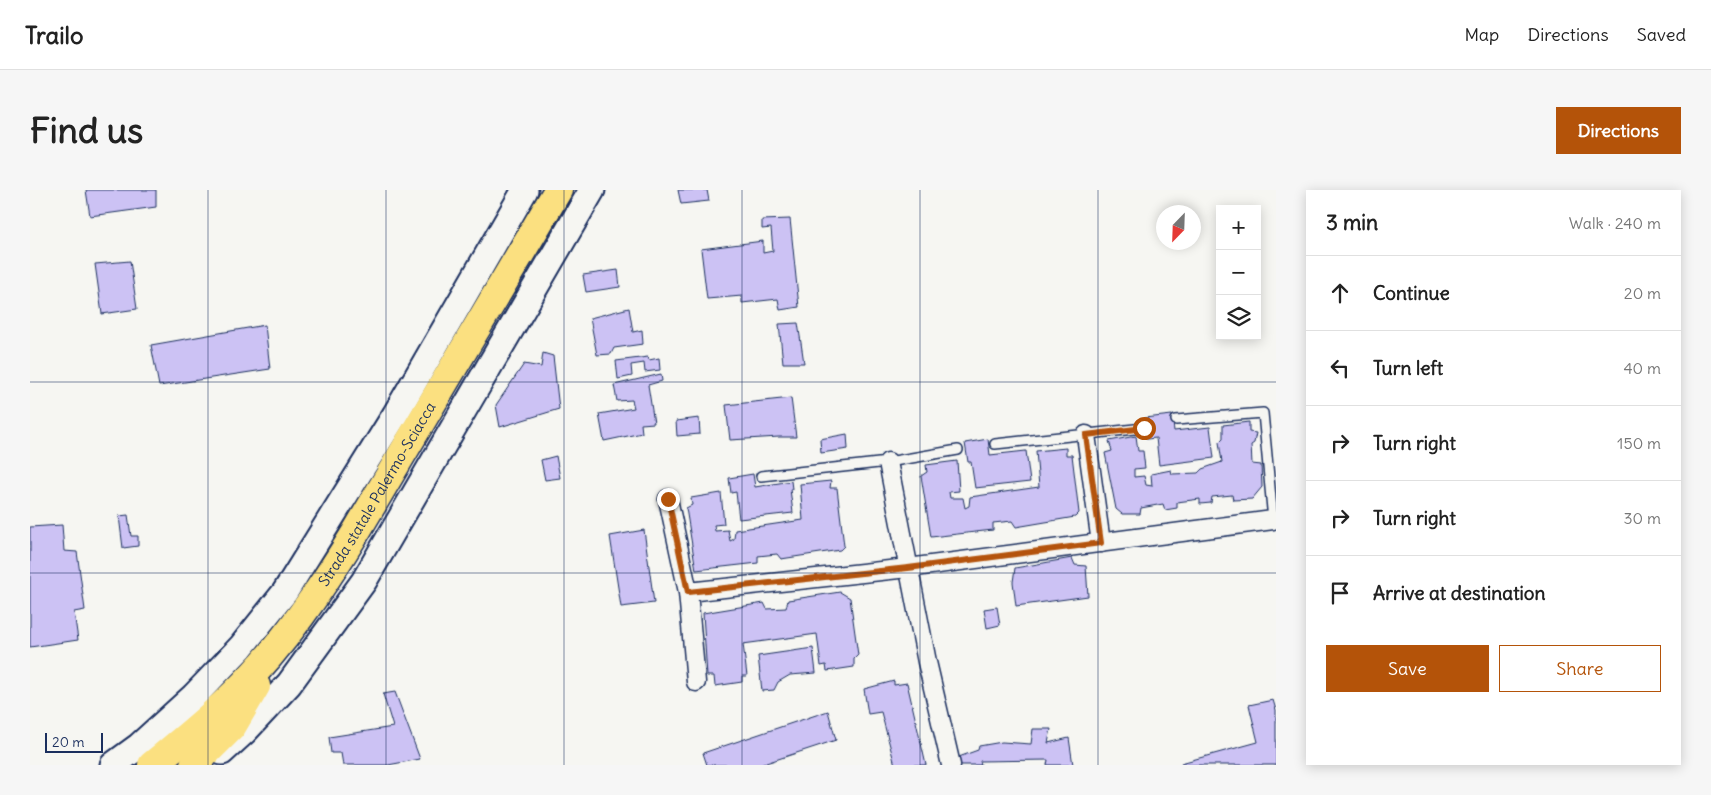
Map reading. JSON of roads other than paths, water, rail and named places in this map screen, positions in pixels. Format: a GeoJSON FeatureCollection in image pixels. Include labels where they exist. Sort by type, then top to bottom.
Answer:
{"type":"FeatureCollection","features":[{"type":"Feature","properties":{"kind":"main road"},"geometry":{"type":"LineString","coordinates":[[113,765],[139,746],[194,696],[241,647],[285,592],[395,415],[525,190]]}},
{"type":"Feature","properties":{"kind":"main road","name":"Strada statale Palermo-Sciacca"},"geometry":{"type":"LineString","coordinates":[[152,765],[204,722],[236,692],[281,642],[328,576],[356,532],[558,190]]}},
{"type":"Feature","properties":{"kind":"main road"},"geometry":{"type":"LineString","coordinates":[[207,765],[245,731],[289,684],[364,581],[592,190]]}},
{"type":"Feature","properties":{"kind":"main road"},"geometry":{"type":"LineString","coordinates":[[194,765],[232,727],[281,642]]}},
{"type":"Feature","properties":{"kind":"street"},"geometry":{"type":"LineString","coordinates":[[1086,435],[1101,543]]}},
{"type":"Feature","properties":{"kind":"street"},"geometry":{"type":"LineString","coordinates":[[888,462],[926,662],[951,765]]}},
{"type":"Feature","properties":{"kind":"street"},"geometry":{"type":"LineString","coordinates":[[668,499],[688,592],[696,682]]}},
{"type":"Feature","properties":{"kind":"street"},"geometry":{"type":"LineString","coordinates":[[688,592],[908,568],[1273,520]]}},
{"type":"Feature","properties":{"kind":"lane"},"geometry":{"type":"LineString","coordinates":[[1176,420],[1262,413],[1273,520]]}},
{"type":"Feature","properties":{"kind":"lane"},"geometry":{"type":"LineString","coordinates":[[995,444],[1144,428]]}},
{"type":"Feature","properties":{"kind":"lane"},"geometry":{"type":"LineString","coordinates":[[761,476],[888,462],[958,450]]}}]}
